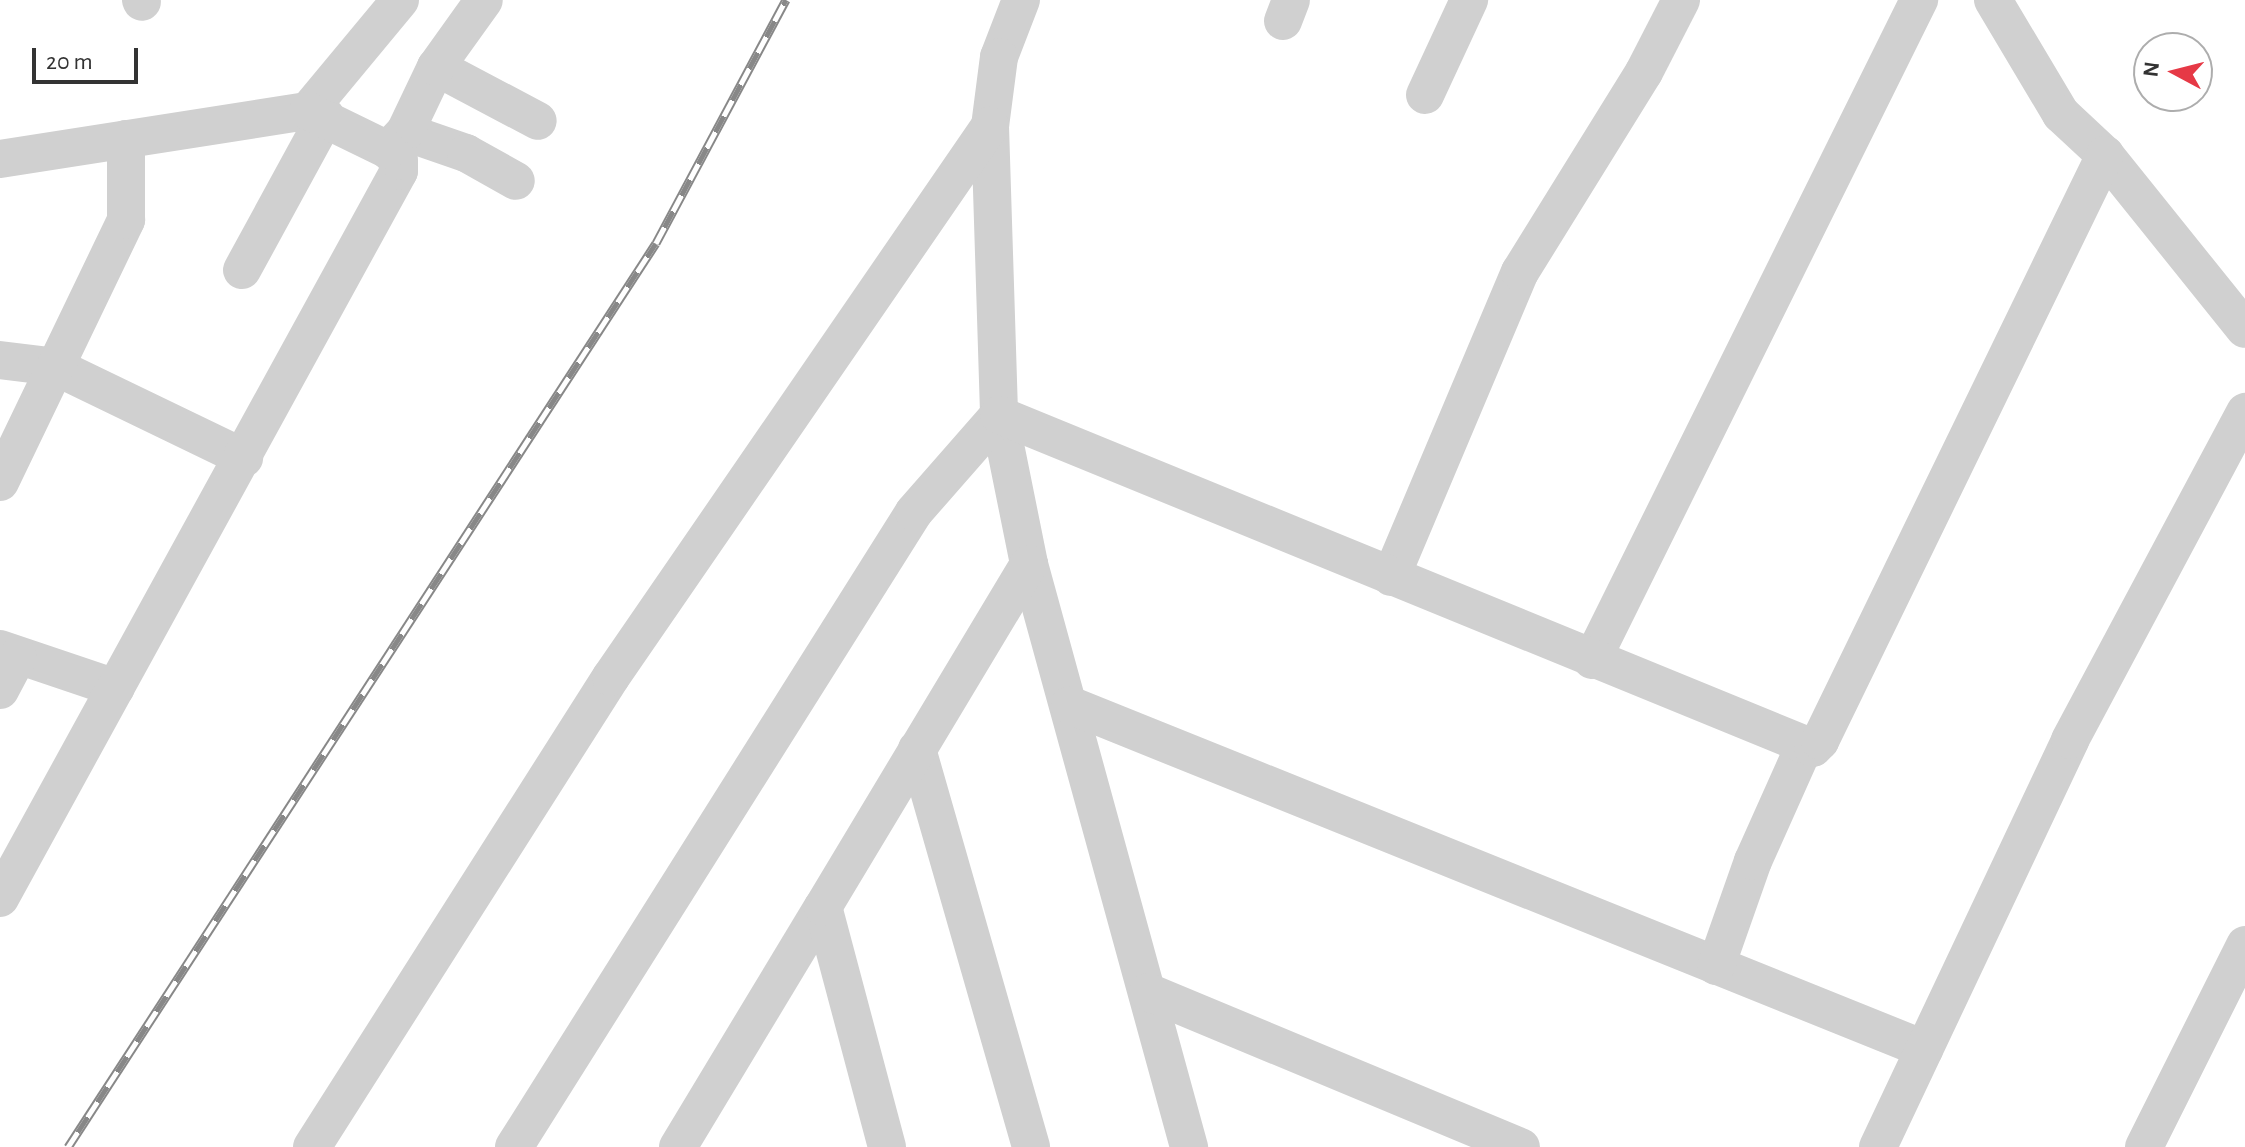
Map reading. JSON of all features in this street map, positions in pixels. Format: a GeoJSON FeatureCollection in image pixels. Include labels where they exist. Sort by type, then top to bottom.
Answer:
{"type":"FeatureCollection","features":[{"type":"Feature","properties":{"kind":"street"},"geometry":{"type":"LineString","coordinates":[[242,270],[317,114],[400,0]]}},
{"type":"Feature","properties":{"kind":"street"},"geometry":{"type":"LineString","coordinates":[[0,898],[399,171],[396,141],[436,67],[484,0]]}},
{"type":"Feature","properties":{"kind":"street"},"geometry":{"type":"LineString","coordinates":[[1021,0],[999,57],[990,126],[999,415],[1029,564],[1189,1147]]}},
{"type":"Feature","properties":{"kind":"street"},"geometry":{"type":"LineString","coordinates":[[1425,95],[1469,0]]}},
{"type":"Feature","properties":{"kind":"street"},"geometry":{"type":"LineString","coordinates":[[1391,577],[1520,272],[1644,72],[1681,0]]}},
{"type":"Feature","properties":{"kind":"street"},"geometry":{"type":"LineString","coordinates":[[1592,660],[1919,0]]}},
{"type":"Feature","properties":{"kind":"street"},"geometry":{"type":"LineString","coordinates":[[1993,0],[2061,114],[2105,155],[2245,329]]}},
{"type":"Feature","properties":{"kind":"street"},"geometry":{"type":"LineString","coordinates":[[436,67],[538,121]]}},
{"type":"Feature","properties":{"kind":"street"},"geometry":{"type":"LineString","coordinates":[[0,159],[317,114],[396,141],[466,153],[516,181]]}},
{"type":"Feature","properties":{"kind":"street"},"geometry":{"type":"LineString","coordinates":[[312,1147],[611,677],[990,126]]}},
{"type":"Feature","properties":{"kind":"street"},"geometry":{"type":"LineString","coordinates":[[0,482],[126,220],[126,139]]}},
{"type":"Feature","properties":{"kind":"street"},"geometry":{"type":"LineString","coordinates":[[999,415],[1804,747],[1820,741],[2105,155]]}},
{"type":"Feature","properties":{"kind":"street"},"geometry":{"type":"LineString","coordinates":[[0,360],[56,367],[244,458]]}},
{"type":"Feature","properties":{"kind":"street"},"geometry":{"type":"LineString","coordinates":[[1878,1147],[2070,740],[2245,412]]}},
{"type":"Feature","properties":{"kind":"street"},"geometry":{"type":"LineString","coordinates":[[514,1147],[914,512],[999,415]]}},
{"type":"Feature","properties":{"kind":"street"},"geometry":{"type":"LineString","coordinates":[[678,1147],[1029,564]]}},
{"type":"Feature","properties":{"kind":"street"},"geometry":{"type":"LineString","coordinates":[[0,690],[9,652],[116,688]]}},
{"type":"Feature","properties":{"kind":"street"},"geometry":{"type":"LineString","coordinates":[[1070,705],[1924,1049]]}},
{"type":"Feature","properties":{"kind":"street"},"geometry":{"type":"LineString","coordinates":[[1716,966],[1753,861],[1804,747]]}},
{"type":"Feature","properties":{"kind":"street"},"geometry":{"type":"LineString","coordinates":[[917,749],[1031,1147]]}},
{"type":"Feature","properties":{"kind":"street"},"geometry":{"type":"LineString","coordinates":[[823,907],[887,1147]]}},
{"type":"Feature","properties":{"kind":"street"},"geometry":{"type":"LineString","coordinates":[[2144,1147],[2245,945]]}},
{"type":"Feature","properties":{"kind":"street"},"geometry":{"type":"LineString","coordinates":[[1148,992],[1521,1147]]}},
{"type":"Feature","properties":{"kind":"railway"},"geometry":{"type":"LineString","coordinates":[[68,1147],[656,243],[786,0]]}}]}
